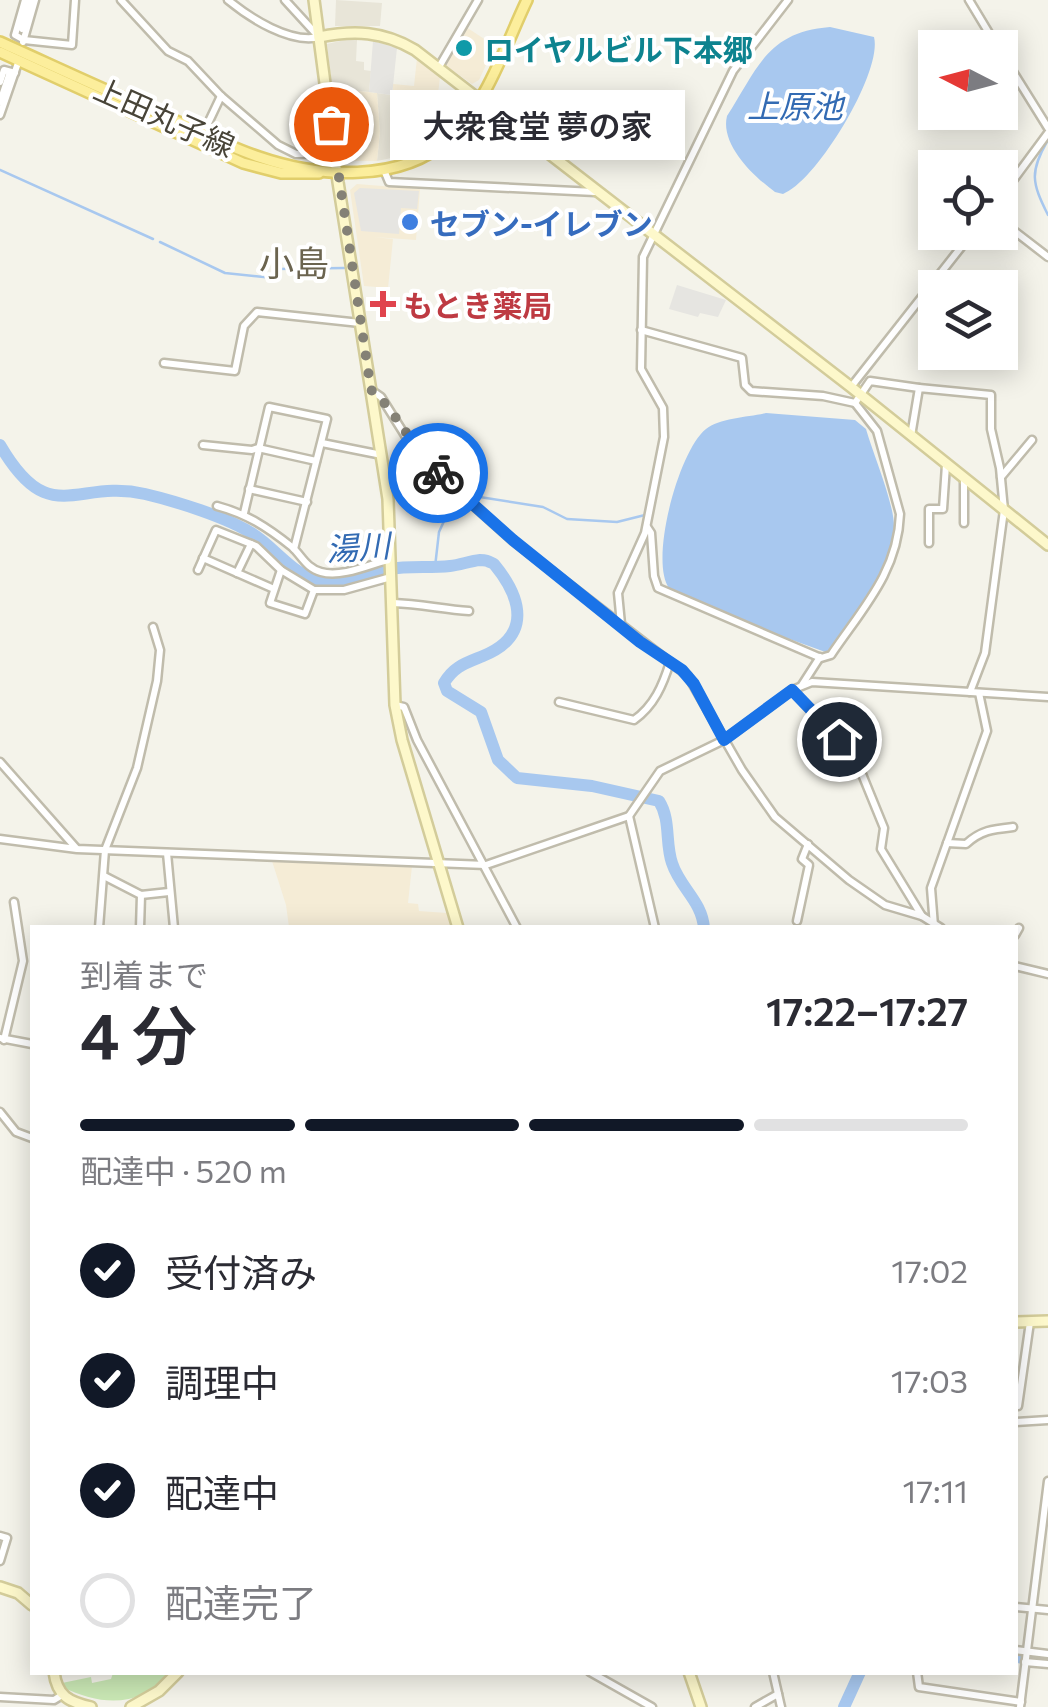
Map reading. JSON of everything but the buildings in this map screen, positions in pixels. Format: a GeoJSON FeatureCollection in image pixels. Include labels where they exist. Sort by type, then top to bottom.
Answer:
{"type":"FeatureCollection","features":[{"type":"Feature","properties":{"kind":"main road","name":"上田丸子線"},"geometry":{"type":"LineString","coordinates":[[0,42],[20,56],[202,138],[244,163],[273,172],[384,170],[436,150],[454,134],[480,100],[525,1]]}},
{"type":"Feature","properties":{"kind":"main road","name":"上田丸子線"},"geometry":{"type":"LineString","coordinates":[[0,52],[20,56]]}},
{"type":"Feature","properties":{"kind":"street"},"geometry":{"type":"LineString","coordinates":[[22,29],[30,0]]}},
{"type":"Feature","properties":{"kind":"street"},"geometry":{"type":"LineString","coordinates":[[0,102],[20,56],[30,0]]}},
{"type":"Feature","properties":{"kind":"street"},"geometry":{"type":"LineString","coordinates":[[24,40],[72,45],[76,0]]}},
{"type":"Feature","properties":{"kind":"street"},"geometry":{"type":"LineString","coordinates":[[120,0],[168,51],[188,61],[221,96],[286,151],[334,153]]}},
{"type":"Feature","properties":{"kind":"street"},"geometry":{"type":"LineString","coordinates":[[228,0],[251,17],[308,39],[347,32],[381,34],[402,42],[655,234],[1048,545]]}},
{"type":"Feature","properties":{"kind":"street"},"geometry":{"type":"LineString","coordinates":[[285,0],[319,36]]}},
{"type":"Feature","properties":{"kind":"street"},"geometry":{"type":"LineString","coordinates":[[314,0],[336,171],[382,456],[392,561],[395,704],[457,925]]}},
{"type":"Feature","properties":{"kind":"street"},"geometry":{"type":"LineString","coordinates":[[439,67],[478,0]]}},
{"type":"Feature","properties":{"kind":"street"},"geometry":{"type":"LineString","coordinates":[[621,626],[618,593],[646,528],[664,437],[663,408],[641,370],[640,266],[733,70],[788,0]]}},
{"type":"Feature","properties":{"kind":"street"},"geometry":{"type":"LineString","coordinates":[[969,0],[987,30]]}},
{"type":"Feature","properties":{"kind":"street"},"geometry":{"type":"LineString","coordinates":[[0,82],[4,70],[12,74]]}},
{"type":"Feature","properties":{"kind":"street"},"geometry":{"type":"LineString","coordinates":[[0,115],[12,74]]}},
{"type":"Feature","properties":{"kind":"street"},"geometry":{"type":"LineString","coordinates":[[1018,81],[1048,131],[1018,173]]}},
{"type":"Feature","properties":{"kind":"street"},"geometry":{"type":"LineString","coordinates":[[202,138],[221,96]]}},
{"type":"Feature","properties":{"kind":"street"},"geometry":{"type":"LineString","coordinates":[[384,170],[389,182],[597,192]]}},
{"type":"Feature","properties":{"kind":"street"},"geometry":{"type":"LineString","coordinates":[[1018,234],[1048,257]]}},
{"type":"Feature","properties":{"kind":"street"},"geometry":{"type":"LineString","coordinates":[[855,395],[960,250]]}},
{"type":"Feature","properties":{"kind":"street"},"geometry":{"type":"LineString","coordinates":[[164,363],[236,371],[244,326],[257,312],[362,323]]}},
{"type":"Feature","properties":{"kind":"street"},"geometry":{"type":"LineString","coordinates":[[641,330],[742,358],[745,385],[751,391],[855,395],[870,381],[991,395],[991,429],[1004,510],[985,654],[974,692],[987,731],[931,888],[936,925]]}},
{"type":"Feature","properties":{"kind":"street"},"geometry":{"type":"LineString","coordinates":[[911,437],[919,388]]}},
{"type":"Feature","properties":{"kind":"street"},"geometry":{"type":"LineString","coordinates":[[371,390],[381,397],[430,466],[457,491],[694,684],[724,740],[775,817],[885,905],[922,916],[935,925]]}},
{"type":"Feature","properties":{"kind":"street"},"geometry":{"type":"LineString","coordinates":[[646,528],[651,533],[658,588],[820,657],[831,655],[890,570],[900,526],[877,432],[855,395]]}},
{"type":"Feature","properties":{"kind":"street"},"geometry":{"type":"LineString","coordinates":[[244,513],[269,408],[327,419],[294,549]]}},
{"type":"Feature","properties":{"kind":"street"},"geometry":{"type":"LineString","coordinates":[[1000,478],[1032,440]]}},
{"type":"Feature","properties":{"kind":"street"},"geometry":{"type":"LineString","coordinates":[[322,443],[382,456]]}},
{"type":"Feature","properties":{"kind":"street"},"geometry":{"type":"LineString","coordinates":[[203,445],[258,448],[316,461]]}},
{"type":"Feature","properties":{"kind":"street"},"geometry":{"type":"LineString","coordinates":[[929,544],[930,508],[943,509],[946,465]]}},
{"type":"Feature","properties":{"kind":"street"},"geometry":{"type":"LineString","coordinates":[[964,480],[964,523]]}},
{"type":"Feature","properties":{"kind":"street"},"geometry":{"type":"LineString","coordinates":[[249,489],[308,502]]}},
{"type":"Feature","properties":{"kind":"street"},"geometry":{"type":"LineString","coordinates":[[217,506],[244,513],[294,549],[305,564],[322,572],[337,573],[392,561]]}},
{"type":"Feature","properties":{"kind":"street"},"geometry":{"type":"LineString","coordinates":[[198,570],[216,530],[251,544],[281,570],[314,590],[344,590],[392,576]]}},
{"type":"Feature","properties":{"kind":"street"},"geometry":{"type":"LineString","coordinates":[[238,573],[251,544]]}},
{"type":"Feature","properties":{"kind":"street"},"geometry":{"type":"LineString","coordinates":[[203,558],[274,589]]}},
{"type":"Feature","properties":{"kind":"street"},"geometry":{"type":"LineString","coordinates":[[281,570],[270,603],[305,614],[314,590]]}},
{"type":"Feature","properties":{"kind":"street"},"geometry":{"type":"LineString","coordinates":[[393,603],[469,611]]}},
{"type":"Feature","properties":{"kind":"street"},"geometry":{"type":"LineString","coordinates":[[99,925],[105,850],[137,768],[158,681],[160,650],[153,627]]}},
{"type":"Feature","properties":{"kind":"street"},"geometry":{"type":"LineString","coordinates":[[802,686],[820,657]]}},
{"type":"Feature","properties":{"kind":"street"},"geometry":{"type":"LineString","coordinates":[[559,702],[634,720],[646,712],[664,684],[670,662]]}},
{"type":"Feature","properties":{"kind":"street"},"geometry":{"type":"LineString","coordinates":[[0,839],[77,849],[486,865],[629,816],[660,771],[724,740],[792,690],[812,682],[1048,697]]}},
{"type":"Feature","properties":{"kind":"street"},"geometry":{"type":"LineString","coordinates":[[792,690],[856,757],[884,828],[881,849],[922,916]]}},
{"type":"Feature","properties":{"kind":"street"},"geometry":{"type":"LineString","coordinates":[[395,704],[404,707],[417,740],[516,925]]}},
{"type":"Feature","properties":{"kind":"street"},"geometry":{"type":"LineString","coordinates":[[0,762],[77,849]]}},
{"type":"Feature","properties":{"kind":"street"},"geometry":{"type":"LineString","coordinates":[[629,816],[655,925]]}},
{"type":"Feature","properties":{"kind":"street"},"geometry":{"type":"LineString","coordinates":[[946,843],[966,844],[990,829],[1014,827]]}},
{"type":"Feature","properties":{"kind":"street"},"geometry":{"type":"LineString","coordinates":[[797,921],[808,864],[802,860],[808,844]]}},
{"type":"Feature","properties":{"kind":"street"},"geometry":{"type":"LineString","coordinates":[[166,853],[174,925]]}},
{"type":"Feature","properties":{"kind":"street"},"geometry":{"type":"LineString","coordinates":[[104,876],[141,895],[170,892]]}},
{"type":"Feature","properties":{"kind":"street"},"geometry":{"type":"LineString","coordinates":[[140,925],[141,895]]}},
{"type":"Feature","properties":{"kind":"street"},"geometry":{"type":"LineString","coordinates":[[14,902],[23,962],[2,1039],[30,1044]]}},
{"type":"Feature","properties":{"kind":"street"},"geometry":{"type":"LineString","coordinates":[[1018,967],[1048,974]]}},
{"type":"Feature","properties":{"kind":"street"},"geometry":{"type":"LineString","coordinates":[[0,1112],[16,1132],[30,1137]]}},
{"type":"Feature","properties":{"kind":"street"},"geometry":{"type":"LineString","coordinates":[[1018,1406],[1030,1320]]}},
{"type":"Feature","properties":{"kind":"street"},"geometry":{"type":"LineString","coordinates":[[1018,1322],[1048,1322]]}},
{"type":"Feature","properties":{"kind":"street"},"geometry":{"type":"LineString","coordinates":[[1018,1422],[1048,1420]]}},
{"type":"Feature","properties":{"kind":"street"},"geometry":{"type":"LineString","coordinates":[[917,1675],[918,1687],[1021,1704],[1048,1481]]}},
{"type":"Feature","properties":{"kind":"street"},"geometry":{"type":"LineString","coordinates":[[0,1536],[7,1538],[0,1561]]}},
{"type":"Feature","properties":{"kind":"street"},"geometry":{"type":"LineString","coordinates":[[0,1587],[30,1602]]}},
{"type":"Feature","properties":{"kind":"street"},"geometry":{"type":"LineString","coordinates":[[1018,1607],[1048,1610]]}},
{"type":"Feature","properties":{"kind":"street"},"geometry":{"type":"LineString","coordinates":[[1018,1652],[1048,1664]]}},
{"type":"Feature","properties":{"kind":"street"},"geometry":{"type":"LineString","coordinates":[[1026,1656],[1048,1654]]}},
{"type":"Feature","properties":{"kind":"street"},"geometry":{"type":"LineString","coordinates":[[55,1675],[62,1695],[91,1707]]}},
{"type":"Feature","properties":{"kind":"street"},"geometry":{"type":"LineString","coordinates":[[130,1707],[159,1691],[175,1675]]}},
{"type":"Feature","properties":{"kind":"street"},"geometry":{"type":"LineString","coordinates":[[595,1675],[652,1707]]}},
{"type":"Feature","properties":{"kind":"street"},"geometry":{"type":"LineString","coordinates":[[690,1675],[701,1707]]}},
{"type":"Feature","properties":{"kind":"street"},"geometry":{"type":"LineString","coordinates":[[774,1675],[781,1707]]}},
{"type":"Feature","properties":{"kind":"street"},"geometry":{"type":"LineString","coordinates":[[755,1707],[778,1694]]}},
{"type":"Feature","properties":{"kind":"street"},"geometry":{"type":"LineString","coordinates":[[0,1697],[58,1700],[62,1695]]}},
{"type":"Feature","properties":{"kind":"shaded area"},"geometry":{"type":"Polygon","coordinates":[[[336,0],[382,3],[380,26],[335,26],[336,0]]]}},
{"type":"Feature","properties":{"kind":"shaded area"},"geometry":{"type":"Polygon","coordinates":[[[466,27],[495,46],[479,80],[472,84],[445,65],[466,27]]]}},
{"type":"Feature","properties":{"kind":"shaded area"},"geometry":{"type":"Polygon","coordinates":[[[357,40],[356,61],[364,62],[364,70],[371,71],[369,92],[332,88],[327,44],[357,40]]]}},
{"type":"Feature","properties":{"kind":"shaded area"},"geometry":{"type":"Polygon","coordinates":[[[373,41],[397,48],[392,95],[369,92],[373,41]]]}},
{"type":"Feature","properties":{"kind":"shaded area"},"geometry":{"type":"Polygon","coordinates":[[[417,58],[440,77],[437,102],[392,95],[393,84],[414,86],[417,58]]]}},
{"type":"Feature","properties":{"kind":"shaded area"},"geometry":{"type":"Polygon","coordinates":[[[332,88],[377,93],[377,161],[343,158],[332,88]]]}},
{"type":"Feature","properties":{"kind":"shaded area"},"geometry":{"type":"Polygon","coordinates":[[[377,93],[406,97],[401,156],[377,161],[380,132],[377,93]]]}},
{"type":"Feature","properties":{"kind":"shaded area"},"geometry":{"type":"Polygon","coordinates":[[[357,184],[420,189],[416,240],[374,237],[393,239],[388,288],[364,286],[350,190],[357,184]]]}},
{"type":"Feature","properties":{"kind":"shaded area"},"geometry":{"type":"Polygon","coordinates":[[[360,188],[419,191],[417,209],[401,208],[399,234],[361,231],[354,193],[360,188]]]}},
{"type":"Feature","properties":{"kind":"shaded area"},"geometry":{"type":"Polygon","coordinates":[[[677,285],[726,300],[718,317],[700,313],[698,317],[669,309],[677,285]]]}},
{"type":"Feature","properties":{"kind":"shaded area"},"geometry":{"type":"Polygon","coordinates":[[[272,861],[412,866],[408,903],[418,904],[419,911],[447,913],[450,925],[289,925],[272,861]]]}},
{"type":"Feature","properties":{"kind":"green space"},"geometry":{"type":"Polygon","coordinates":[[[112,1675],[171,1675],[147,1692],[120,1700],[92,1698],[62,1687],[62,1683],[91,1677],[92,1683],[111,1679],[112,1675]]]}},
{"type":"Feature","properties":{"kind":"water","name":"上原池"},"geometry":{"type":"Polygon","coordinates":[[[830,27],[874,37],[868,75],[829,148],[797,185],[783,194],[775,192],[733,148],[726,127],[727,116],[766,55],[792,36],[830,27]]]}},
{"type":"Feature","properties":{"kind":"water"},"geometry":{"type":"Polygon","coordinates":[[[766,413],[855,420],[866,429],[891,506],[894,528],[887,562],[870,594],[828,653],[713,611],[669,588],[664,574],[670,506],[696,441],[718,422],[766,413]]]}},
{"type":"Feature","properties":{"kind":"waterway"},"geometry":{"type":"LineString","coordinates":[[1048,140],[1035,169],[1048,215]]}},
{"type":"Feature","properties":{"kind":"waterway"},"geometry":{"type":"LineString","coordinates":[[0,170],[153,239]]}},
{"type":"Feature","properties":{"kind":"waterway"},"geometry":{"type":"LineString","coordinates":[[160,242],[225,273],[273,278],[276,269],[344,268]]}},
{"type":"Feature","properties":{"kind":"waterway","name":"湯川"},"geometry":{"type":"LineString","coordinates":[[0,445],[34,487],[50,494],[121,491],[186,505],[242,528],[302,574],[321,582],[347,581],[397,568],[450,566],[480,560],[494,564],[516,603],[515,627],[499,648],[452,673],[444,683],[447,691],[481,712],[498,760],[517,778],[592,786],[659,801],[672,863],[703,925]]}},
{"type":"Feature","properties":{"kind":"waterway"},"geometry":{"type":"LineString","coordinates":[[435,567],[439,532],[459,495]]}},
{"type":"Feature","properties":{"kind":"waterway"},"geometry":{"type":"LineString","coordinates":[[467,495],[543,507],[567,519],[617,522],[645,515]]}},
{"type":"Feature","properties":{"kind":"waterway"},"geometry":{"type":"LineString","coordinates":[[1018,1657],[1048,1660]]}},
{"type":"Feature","properties":{"kind":"waterway","name":"湯川"},"geometry":{"type":"LineString","coordinates":[[844,1707],[859,1675]]}},
{"type":"Feature","properties":{"kind":"way so far"},"geometry":{"type":"LineString","coordinates":[[331,124],[371,390],[381,397],[408,440],[438,473]]}},
{"type":"Feature","properties":{"kind":"place","name":"ロイヤルビル下本郷"},"geometry":{"type":"Point","coordinates":[464,48]}},
{"type":"Feature","properties":{"kind":"place","name":"大衆食堂 夢の家"},"geometry":{"type":"Point","coordinates":[331,124]}},
{"type":"Feature","properties":{"kind":"place","name":"セブン-イレブン"},"geometry":{"type":"Point","coordinates":[410,222]}},
{"type":"Feature","properties":{"kind":"place","name":"もとき薬局"},"geometry":{"type":"Point","coordinates":[383,304]}},
{"type":"Feature","properties":{"kind":"district","name":"小島"},"geometry":{"type":"Point","coordinates":[294,261]}},
{"type":"Feature","properties":{"kind":"route"},"geometry":{"type":"LineString","coordinates":[[438,473],[513,540],[640,642],[682,670],[694,684],[724,740],[792,690],[839,739]]}}]}
